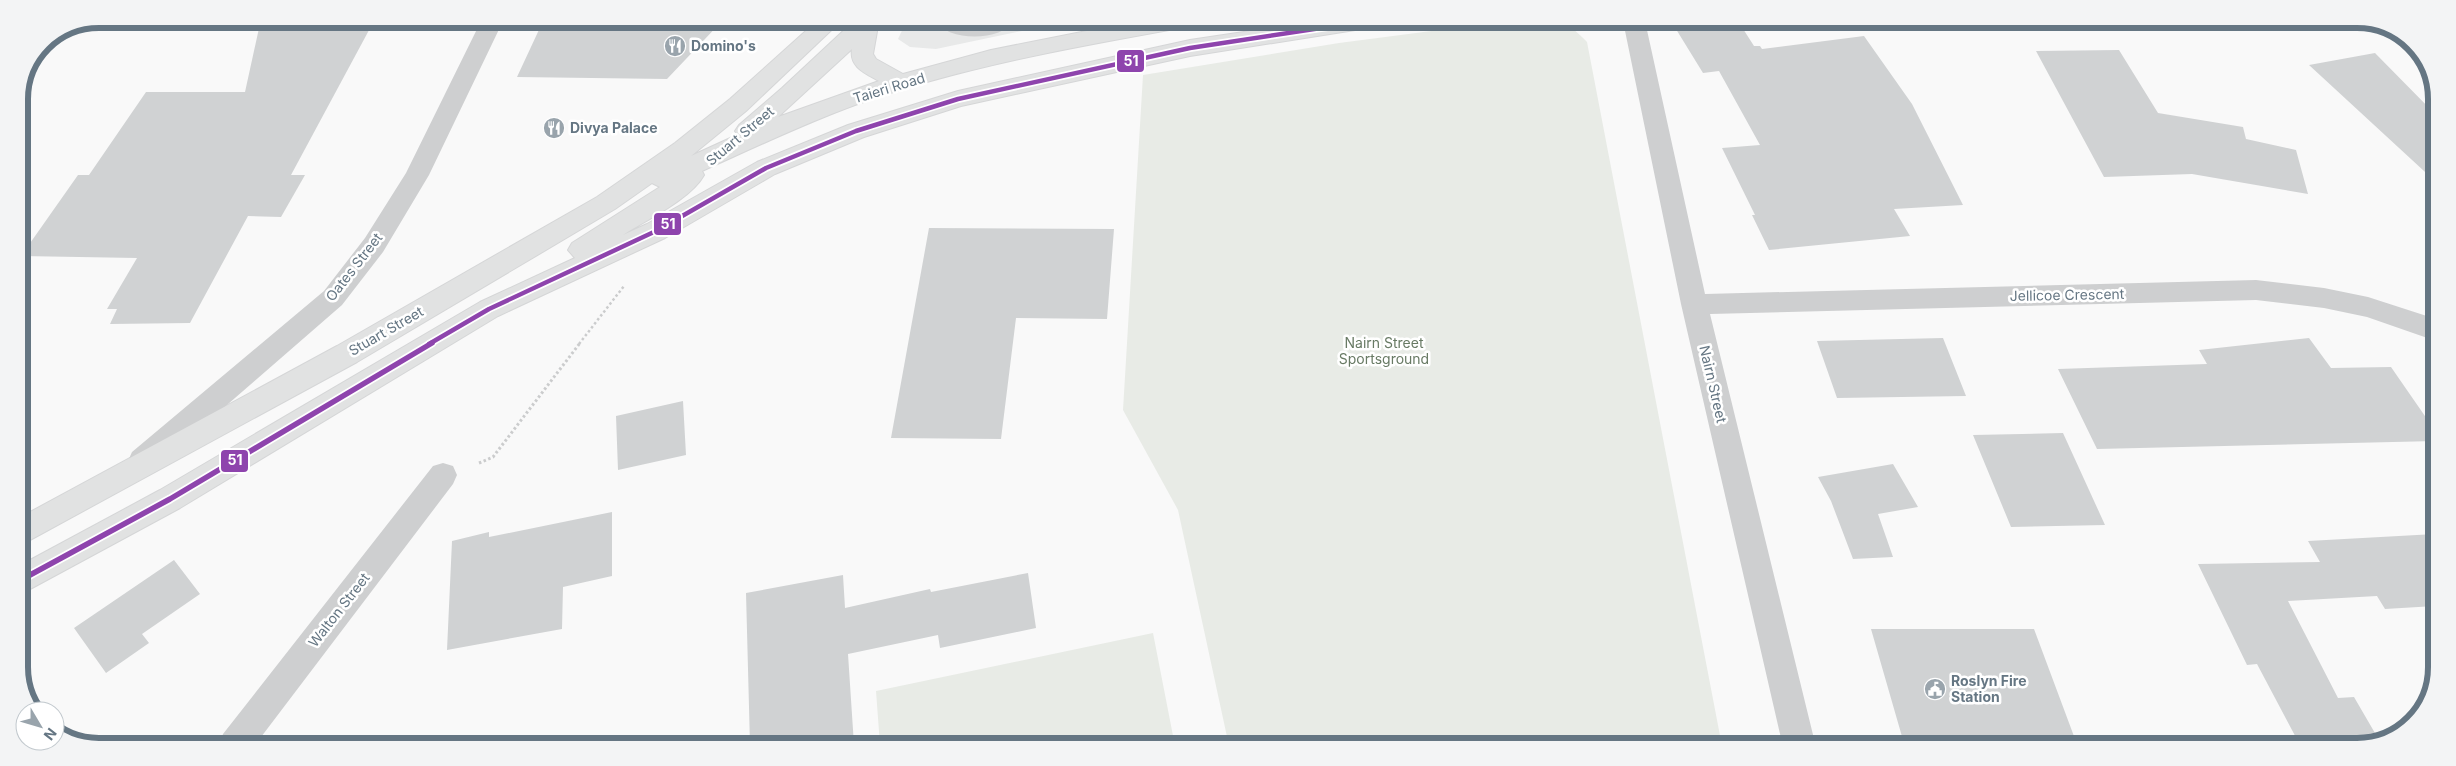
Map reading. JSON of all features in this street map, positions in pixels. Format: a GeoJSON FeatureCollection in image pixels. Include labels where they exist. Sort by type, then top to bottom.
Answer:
{"type":"FeatureCollection","features":[{"type":"Feature","properties":{"kind":"main road","name":"Stuart Street"},"geometry":{"type":"LineString","coordinates":[[28,528],[348,354],[606,203],[684,149],[738,105],[822,28]]}},
{"type":"Feature","properties":{"kind":"main road","name":"Stuart Street"},"geometry":{"type":"LineString","coordinates":[[28,576],[170,499],[489,309],[667,195],[720,154],[790,94],[860,28]]}},
{"type":"Feature","properties":{"kind":"main road"},"geometry":{"type":"LineString","coordinates":[[867,28],[862,54],[866,64],[902,83]]}},
{"type":"Feature","properties":{"kind":"main road","name":"Taieri Road"},"geometry":{"type":"LineString","coordinates":[[606,203],[801,117],[902,83],[1101,28]]}},
{"type":"Feature","properties":{"kind":"main road","name":"Stuart Street"},"geometry":{"type":"LineString","coordinates":[[489,309],[656,231],[766,168],[856,131],[958,99],[1190,48],[1321,28]]}},
{"type":"Feature","properties":{"kind":"street","name":"Oates Street"},"geometry":{"type":"LineString","coordinates":[[122,478],[333,298],[374,245],[417,175],[489,28]]}},
{"type":"Feature","properties":{"kind":"street","name":"Nairn Street"},"geometry":{"type":"LineString","coordinates":[[1635,28],[1694,304],[1798,738]]}},
{"type":"Feature","properties":{"kind":"street","name":"Jellicoe Crescent"},"geometry":{"type":"LineString","coordinates":[[1694,304],[2256,290],[2324,298],[2368,307],[2428,327]]}},
{"type":"Feature","properties":{"kind":"street","name":"Walton Street"},"geometry":{"type":"LineString","coordinates":[[240,738],[443,475]]}},
{"type":"Feature","properties":{"kind":"lane"},"geometry":{"type":"LineString","coordinates":[[956,28],[973,31],[985,28]]}},
{"type":"Feature","properties":{"kind":"path"},"geometry":{"type":"LineString","coordinates":[[443,475],[493,458],[626,284]]}},
{"type":"Feature","properties":{"kind":"shaded area"},"geometry":{"type":"Polygon","coordinates":[[[903,28],[1036,28],[936,49],[910,47],[898,39],[903,28]]]}},
{"type":"Feature","properties":{"kind":"green space","name":"Nairn Street Sportsground"},"geometry":{"type":"Polygon","coordinates":[[[1454,28],[1571,28],[1587,42],[1720,738],[1227,738],[1178,510],[1123,410],[1143,75],[1339,43],[1454,28]]]}},
{"type":"Feature","properties":{"kind":"green space"},"geometry":{"type":"Polygon","coordinates":[[[1153,633],[1173,738],[879,738],[876,691],[1153,633]]]}},
{"type":"Feature","properties":{"kind":"building"},"geometry":{"type":"Polygon","coordinates":[[[259,28],[370,28],[291,175],[305,175],[281,217],[248,216],[190,323],[110,324],[117,309],[107,309],[137,258],[28,256],[28,246],[78,175],[89,175],[146,92],[245,92],[259,28]]]}},
{"type":"Feature","properties":{"kind":"building"},"geometry":{"type":"Polygon","coordinates":[[[540,28],[715,28],[667,79],[517,77],[540,28]]]}},
{"type":"Feature","properties":{"kind":"building"},"geometry":{"type":"Polygon","coordinates":[[[1675,28],[1742,28],[1754,46],[1760,46],[1762,49],[1864,36],[1912,104],[1963,205],[1894,209],[1910,236],[1769,250],[1752,215],[1755,215],[1722,148],[1760,145],[1719,71],[1703,73],[1675,28]]]}},
{"type":"Feature","properties":{"kind":"building"},"geometry":{"type":"Polygon","coordinates":[[[2119,50],[2158,113],[2243,127],[2246,139],[2296,150],[2308,194],[2192,174],[2104,177],[2036,51],[2119,50]]]}},
{"type":"Feature","properties":{"kind":"building"},"geometry":{"type":"Polygon","coordinates":[[[2375,53],[2428,107],[2428,175],[2309,65],[2375,53]]]}},
{"type":"Feature","properties":{"kind":"building"},"geometry":{"type":"Polygon","coordinates":[[[929,228],[1114,229],[1107,319],[1016,318],[1001,439],[891,438],[929,228]]]}},
{"type":"Feature","properties":{"kind":"building"},"geometry":{"type":"Polygon","coordinates":[[[1943,338],[1966,396],[1837,398],[1817,341],[1943,338]]]}},
{"type":"Feature","properties":{"kind":"building"},"geometry":{"type":"Polygon","coordinates":[[[2309,338],[2331,368],[2391,367],[2428,420],[2428,441],[2097,449],[2058,369],[2207,364],[2199,350],[2309,338]]]}},
{"type":"Feature","properties":{"kind":"building"},"geometry":{"type":"Polygon","coordinates":[[[683,401],[686,455],[618,470],[616,416],[683,401]]]}},
{"type":"Feature","properties":{"kind":"building"},"geometry":{"type":"Polygon","coordinates":[[[2063,433],[2105,525],[2011,527],[1973,435],[2063,433]]]}},
{"type":"Feature","properties":{"kind":"building"},"geometry":{"type":"Polygon","coordinates":[[[1893,464],[1918,507],[1878,514],[1893,557],[1853,559],[1831,501],[1818,477],[1893,464]]]}},
{"type":"Feature","properties":{"kind":"building"},"geometry":{"type":"Polygon","coordinates":[[[612,512],[612,576],[563,587],[562,629],[447,650],[452,541],[489,532],[489,537],[612,512]]]}},
{"type":"Feature","properties":{"kind":"building"},"geometry":{"type":"Polygon","coordinates":[[[2428,534],[2428,606],[2385,609],[2377,596],[2288,601],[2338,698],[2354,697],[2377,736],[2367,738],[2296,738],[2257,664],[2247,665],[2198,564],[2320,562],[2308,541],[2428,534]]]}},
{"type":"Feature","properties":{"kind":"building"},"geometry":{"type":"Polygon","coordinates":[[[174,560],[200,594],[142,634],[149,643],[106,673],[74,628],[174,560]]]}},
{"type":"Feature","properties":{"kind":"building"},"geometry":{"type":"Polygon","coordinates":[[[1028,573],[1036,628],[940,648],[938,635],[848,654],[854,738],[750,738],[746,593],[843,575],[845,608],[930,589],[931,592],[1028,573]]]}},
{"type":"Feature","properties":{"kind":"building"},"geometry":{"type":"Polygon","coordinates":[[[1871,629],[2034,629],[2075,738],[1902,738],[1871,629]]]}},
{"type":"Feature","properties":{"kind":"transit line","name":"51"},"geometry":{"type":"LineString","coordinates":[[28,576],[170,499],[489,309],[656,231],[766,168],[856,131],[958,99],[1190,48],[1321,28]]}},
{"type":"Feature","properties":{"kind":"place","name":"Domino's"},"geometry":{"type":"Point","coordinates":[675,46]}},
{"type":"Feature","properties":{"kind":"place","name":"Divya Palace"},"geometry":{"type":"Point","coordinates":[554,128]}},
{"type":"Feature","properties":{"kind":"place","name":"Roslyn Fire Station"},"geometry":{"type":"Point","coordinates":[1935,689]}}]}
